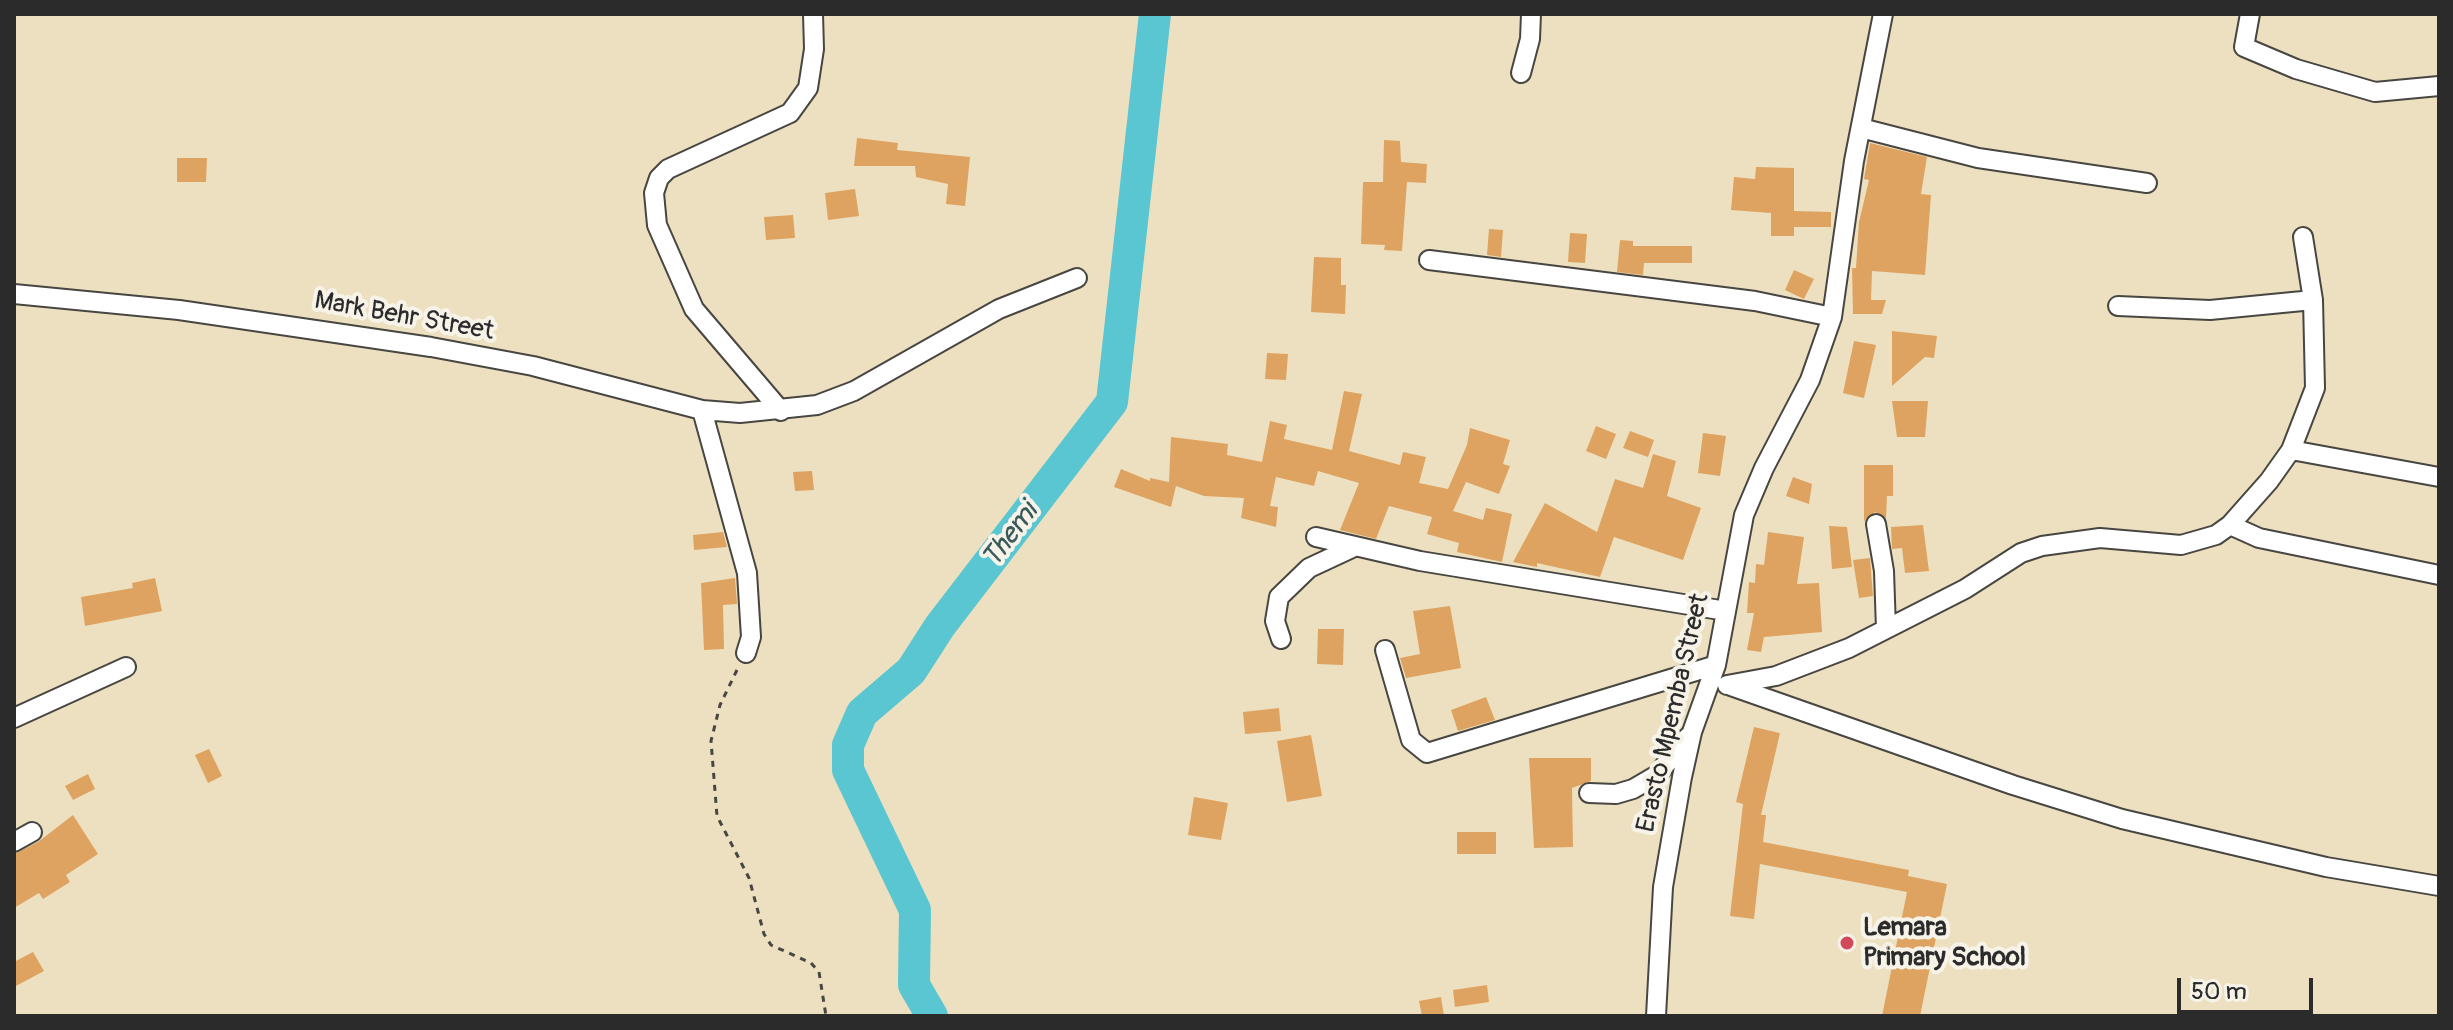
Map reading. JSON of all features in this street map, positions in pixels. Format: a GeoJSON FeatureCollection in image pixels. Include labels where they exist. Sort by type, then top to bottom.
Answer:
{"type":"FeatureCollection","features":[{"type":"Feature","properties":{"kind":"street"},"geometry":{"type":"LineString","coordinates":[[781,411],[694,309],[657,225],[654,193],[659,178],[668,169],[790,113],[808,88],[814,49],[813,14]]}},
{"type":"Feature","properties":{"kind":"street"},"geometry":{"type":"LineString","coordinates":[[1521,73],[1530,39],[1531,14]]}},
{"type":"Feature","properties":{"kind":"street","name":"Erasto Mpemba Street"},"geometry":{"type":"LineString","coordinates":[[1656,1016],[1663,887],[1692,732],[1718,677],[1738,543],[1752,492],[1810,380],[1832,317],[1861,128],[1883,14]]}},
{"type":"Feature","properties":{"kind":"street"},"geometry":{"type":"LineString","coordinates":[[2250,14],[2244,47],[2283,64],[2375,92],[2439,86]]}},
{"type":"Feature","properties":{"kind":"street"},"geometry":{"type":"LineString","coordinates":[[1861,128],[1978,158],[2147,183]]}},
{"type":"Feature","properties":{"kind":"street"},"geometry":{"type":"LineString","coordinates":[[1385,650],[1411,740],[1427,753],[1718,677],[1776,676],[1886,629],[1965,589],[2021,553],[2042,546],[2100,538],[2181,545],[2216,535],[2230,525],[2269,481],[2291,450],[2315,388],[2313,300],[2303,237]]}},
{"type":"Feature","properties":{"kind":"street"},"geometry":{"type":"LineString","coordinates":[[1429,260],[1755,301],[1832,317]]}},
{"type":"Feature","properties":{"kind":"street","name":"Mark Behr Street"},"geometry":{"type":"LineString","coordinates":[[14,294],[225,316],[431,347],[533,366],[702,410],[781,411],[817,405],[854,391],[999,309],[1077,278]]}},
{"type":"Feature","properties":{"kind":"street"},"geometry":{"type":"LineString","coordinates":[[2118,306],[2210,310],[2313,300]]}},
{"type":"Feature","properties":{"kind":"street"},"geometry":{"type":"LineString","coordinates":[[702,410],[747,573],[751,637],[746,653]]}},
{"type":"Feature","properties":{"kind":"street"},"geometry":{"type":"LineString","coordinates":[[2291,450],[2439,477]]}},
{"type":"Feature","properties":{"kind":"street"},"geometry":{"type":"LineString","coordinates":[[1876,524],[1884,571],[1886,629]]}},
{"type":"Feature","properties":{"kind":"street"},"geometry":{"type":"LineString","coordinates":[[2230,525],[2280,544],[2439,575]]}},
{"type":"Feature","properties":{"kind":"street"},"geometry":{"type":"LineString","coordinates":[[1316,537],[1451,566],[1726,611]]}},
{"type":"Feature","properties":{"kind":"street"},"geometry":{"type":"LineString","coordinates":[[1281,639],[1275,621],[1279,597],[1309,568],[1354,547]]}},
{"type":"Feature","properties":{"kind":"street"},"geometry":{"type":"LineString","coordinates":[[14,718],[126,667]]}},
{"type":"Feature","properties":{"kind":"street"},"geometry":{"type":"LineString","coordinates":[[1718,677],[2013,785],[2122,819],[2338,870],[2439,886]]}},
{"type":"Feature","properties":{"kind":"street"},"geometry":{"type":"LineString","coordinates":[[1589,793],[1616,794],[1657,775],[1692,732]]}},
{"type":"Feature","properties":{"kind":"street"},"geometry":{"type":"LineString","coordinates":[[14,842],[32,832]]}},
{"type":"Feature","properties":{"kind":"path"},"geometry":{"type":"LineString","coordinates":[[746,653],[720,705],[711,741],[717,816],[749,878],[764,934],[771,945],[811,963],[819,972],[826,1016]]}},
{"type":"Feature","properties":{"kind":"building"},"geometry":{"type":"Polygon","coordinates":[[[857,138],[898,143],[897,150],[970,157],[965,206],[946,204],[948,184],[916,177],[915,166],[854,166],[857,138]]]}},
{"type":"Feature","properties":{"kind":"building"},"geometry":{"type":"Polygon","coordinates":[[[1384,140],[1400,141],[1401,162],[1427,164],[1426,183],[1407,182],[1402,251],[1384,250],[1385,245],[1361,244],[1363,182],[1383,182],[1384,140]]]}},
{"type":"Feature","properties":{"kind":"building"},"geometry":{"type":"Polygon","coordinates":[[[1870,143],[1927,157],[1921,194],[1931,195],[1925,275],[1872,271],[1871,300],[1886,300],[1882,314],[1853,314],[1852,268],[1856,268],[1859,222],[1869,180],[1864,179],[1870,143]]]}},
{"type":"Feature","properties":{"kind":"building"},"geometry":{"type":"Polygon","coordinates":[[[177,158],[207,158],[206,182],[177,182],[177,158]]]}},
{"type":"Feature","properties":{"kind":"building"},"geometry":{"type":"Polygon","coordinates":[[[1756,167],[1794,168],[1794,211],[1831,212],[1831,227],[1794,227],[1794,236],[1771,236],[1771,213],[1731,210],[1734,177],[1755,179],[1756,167]]]}},
{"type":"Feature","properties":{"kind":"building"},"geometry":{"type":"Polygon","coordinates":[[[855,189],[859,216],[828,220],[825,193],[855,189]]]}},
{"type":"Feature","properties":{"kind":"building"},"geometry":{"type":"Polygon","coordinates":[[[793,215],[795,238],[766,240],[764,217],[793,215]]]}},
{"type":"Feature","properties":{"kind":"building"},"geometry":{"type":"Polygon","coordinates":[[[1489,229],[1503,230],[1501,257],[1487,255],[1489,229]]]}},
{"type":"Feature","properties":{"kind":"building"},"geometry":{"type":"Polygon","coordinates":[[[1570,233],[1587,234],[1585,263],[1568,262],[1570,233]]]}},
{"type":"Feature","properties":{"kind":"building"},"geometry":{"type":"Polygon","coordinates":[[[1620,240],[1633,241],[1633,246],[1692,246],[1692,263],[1644,263],[1643,275],[1617,272],[1620,240]]]}},
{"type":"Feature","properties":{"kind":"building"},"geometry":{"type":"Polygon","coordinates":[[[1314,257],[1341,258],[1341,285],[1346,285],[1345,314],[1311,312],[1314,257]]]}},
{"type":"Feature","properties":{"kind":"building"},"geometry":{"type":"Polygon","coordinates":[[[1794,270],[1814,279],[1804,299],[1785,290],[1794,270]]]}},
{"type":"Feature","properties":{"kind":"building"},"geometry":{"type":"Polygon","coordinates":[[[1892,331],[1937,336],[1934,358],[1925,357],[1892,386],[1892,331]]]}},
{"type":"Feature","properties":{"kind":"building"},"geometry":{"type":"Polygon","coordinates":[[[1854,341],[1876,345],[1864,398],[1843,393],[1854,341]]]}},
{"type":"Feature","properties":{"kind":"building"},"geometry":{"type":"Polygon","coordinates":[[[1267,353],[1288,354],[1286,380],[1265,379],[1267,353]]]}},
{"type":"Feature","properties":{"kind":"building"},"geometry":{"type":"Polygon","coordinates":[[[1344,391],[1362,394],[1349,451],[1400,465],[1403,452],[1426,457],[1419,483],[1448,489],[1467,445],[1470,428],[1510,440],[1503,464],[1510,466],[1499,494],[1466,482],[1453,511],[1483,520],[1486,508],[1512,514],[1502,562],[1457,552],[1459,543],[1427,534],[1432,517],[1389,506],[1376,539],[1340,530],[1359,483],[1318,471],[1314,486],[1276,477],[1270,506],[1278,507],[1276,527],[1241,518],[1244,498],[1204,496],[1176,486],[1171,507],[1114,487],[1121,469],[1150,481],[1150,478],[1169,482],[1171,437],[1228,444],[1227,455],[1262,462],[1270,421],[1287,425],[1284,439],[1332,450],[1344,391]]]}},
{"type":"Feature","properties":{"kind":"building"},"geometry":{"type":"Polygon","coordinates":[[[1892,401],[1928,401],[1925,437],[1897,437],[1892,401]]]}},
{"type":"Feature","properties":{"kind":"building"},"geometry":{"type":"Polygon","coordinates":[[[1596,426],[1616,434],[1606,459],[1586,451],[1596,426]]]}},
{"type":"Feature","properties":{"kind":"building"},"geometry":{"type":"Polygon","coordinates":[[[1630,431],[1654,440],[1648,457],[1623,448],[1630,431]]]}},
{"type":"Feature","properties":{"kind":"building"},"geometry":{"type":"Polygon","coordinates":[[[1703,433],[1726,436],[1720,476],[1698,473],[1703,433]]]}},
{"type":"Feature","properties":{"kind":"building"},"geometry":{"type":"Polygon","coordinates":[[[1653,454],[1676,461],[1667,496],[1701,508],[1683,560],[1614,537],[1600,577],[1537,563],[1537,567],[1513,562],[1545,503],[1597,532],[1615,479],[1643,488],[1653,454]]]}},
{"type":"Feature","properties":{"kind":"building"},"geometry":{"type":"Polygon","coordinates":[[[1864,465],[1893,465],[1893,496],[1887,496],[1886,518],[1875,512],[1864,521],[1864,465]]]}},
{"type":"Feature","properties":{"kind":"building"},"geometry":{"type":"Polygon","coordinates":[[[812,471],[814,490],[795,491],[793,472],[812,471]]]}},
{"type":"Feature","properties":{"kind":"building"},"geometry":{"type":"Polygon","coordinates":[[[1793,477],[1812,484],[1809,504],[1786,496],[1793,477]]]}},
{"type":"Feature","properties":{"kind":"building"},"geometry":{"type":"Polygon","coordinates":[[[1923,525],[1929,571],[1905,573],[1902,548],[1892,549],[1891,527],[1923,525]]]}},
{"type":"Feature","properties":{"kind":"building"},"geometry":{"type":"Polygon","coordinates":[[[1829,526],[1847,527],[1852,567],[1832,569],[1829,526]]]}},
{"type":"Feature","properties":{"kind":"building"},"geometry":{"type":"Polygon","coordinates":[[[723,532],[727,547],[694,550],[693,535],[723,532]]]}},
{"type":"Feature","properties":{"kind":"building"},"geometry":{"type":"Polygon","coordinates":[[[1768,532],[1804,537],[1797,584],[1819,583],[1822,632],[1764,637],[1761,652],[1747,650],[1754,613],[1747,613],[1749,582],[1755,583],[1756,564],[1764,565],[1768,532]]]}},
{"type":"Feature","properties":{"kind":"building"},"geometry":{"type":"Polygon","coordinates":[[[1870,558],[1873,596],[1859,598],[1853,560],[1870,558]]]}},
{"type":"Feature","properties":{"kind":"building"},"geometry":{"type":"Polygon","coordinates":[[[155,578],[162,611],[85,626],[81,597],[133,588],[132,583],[155,578]]]}},
{"type":"Feature","properties":{"kind":"building"},"geometry":{"type":"Polygon","coordinates":[[[735,578],[737,604],[723,605],[724,649],[704,650],[701,583],[735,578]]]}},
{"type":"Feature","properties":{"kind":"building"},"geometry":{"type":"Polygon","coordinates":[[[1450,606],[1461,668],[1406,678],[1400,658],[1420,654],[1413,611],[1450,606]]]}},
{"type":"Feature","properties":{"kind":"building"},"geometry":{"type":"Polygon","coordinates":[[[1318,629],[1344,629],[1343,665],[1317,664],[1318,629]]]}},
{"type":"Feature","properties":{"kind":"building"},"geometry":{"type":"Polygon","coordinates":[[[1486,697],[1495,720],[1458,731],[1451,710],[1486,697]]]}},
{"type":"Feature","properties":{"kind":"building"},"geometry":{"type":"Polygon","coordinates":[[[1279,708],[1281,731],[1245,734],[1243,712],[1279,708]]]}},
{"type":"Feature","properties":{"kind":"building"},"geometry":{"type":"Polygon","coordinates":[[[1754,727],[1780,733],[1761,815],[1766,815],[1763,842],[1909,870],[1908,876],[1947,884],[1920,1016],[1882,1016],[1907,892],[1760,864],[1754,919],[1730,916],[1743,804],[1736,802],[1754,727]]]}},
{"type":"Feature","properties":{"kind":"building"},"geometry":{"type":"Polygon","coordinates":[[[1311,735],[1322,796],[1287,802],[1277,741],[1311,735]]]}},
{"type":"Feature","properties":{"kind":"building"},"geometry":{"type":"Polygon","coordinates":[[[209,749],[222,776],[208,783],[195,755],[209,749]]]}},
{"type":"Feature","properties":{"kind":"building"},"geometry":{"type":"Polygon","coordinates":[[[1529,758],[1591,758],[1591,781],[1572,788],[1573,847],[1534,848],[1529,758]]]}},
{"type":"Feature","properties":{"kind":"building"},"geometry":{"type":"Polygon","coordinates":[[[88,774],[95,789],[73,800],[65,786],[88,774]]]}},
{"type":"Feature","properties":{"kind":"building"},"geometry":{"type":"Polygon","coordinates":[[[1194,797],[1228,803],[1221,840],[1188,835],[1194,797]]]}},
{"type":"Feature","properties":{"kind":"building"},"geometry":{"type":"Polygon","coordinates":[[[73,815],[98,854],[66,875],[70,882],[43,899],[39,893],[14,908],[14,854],[38,842],[73,815]]]}},
{"type":"Feature","properties":{"kind":"building"},"geometry":{"type":"Polygon","coordinates":[[[1457,832],[1496,832],[1496,854],[1457,854],[1457,832]]]}},
{"type":"Feature","properties":{"kind":"building"},"geometry":{"type":"Polygon","coordinates":[[[33,952],[44,971],[14,987],[14,962],[33,952]]]}},
{"type":"Feature","properties":{"kind":"building"},"geometry":{"type":"Polygon","coordinates":[[[1487,985],[1489,1002],[1455,1007],[1453,990],[1487,985]]]}},
{"type":"Feature","properties":{"kind":"building"},"geometry":{"type":"Polygon","coordinates":[[[1441,997],[1444,1016],[1422,1016],[1419,1001],[1441,997]]]}},
{"type":"Feature","properties":{"kind":"waterway","name":"Themi"},"geometry":{"type":"LineString","coordinates":[[932,1016],[914,985],[915,910],[848,770],[848,745],[862,713],[911,671],[940,626],[1112,402],[1155,14]]}},
{"type":"Feature","properties":{"kind":"place","name":"Lemara Primary School"},"geometry":{"type":"Point","coordinates":[1847,943]}}]}
